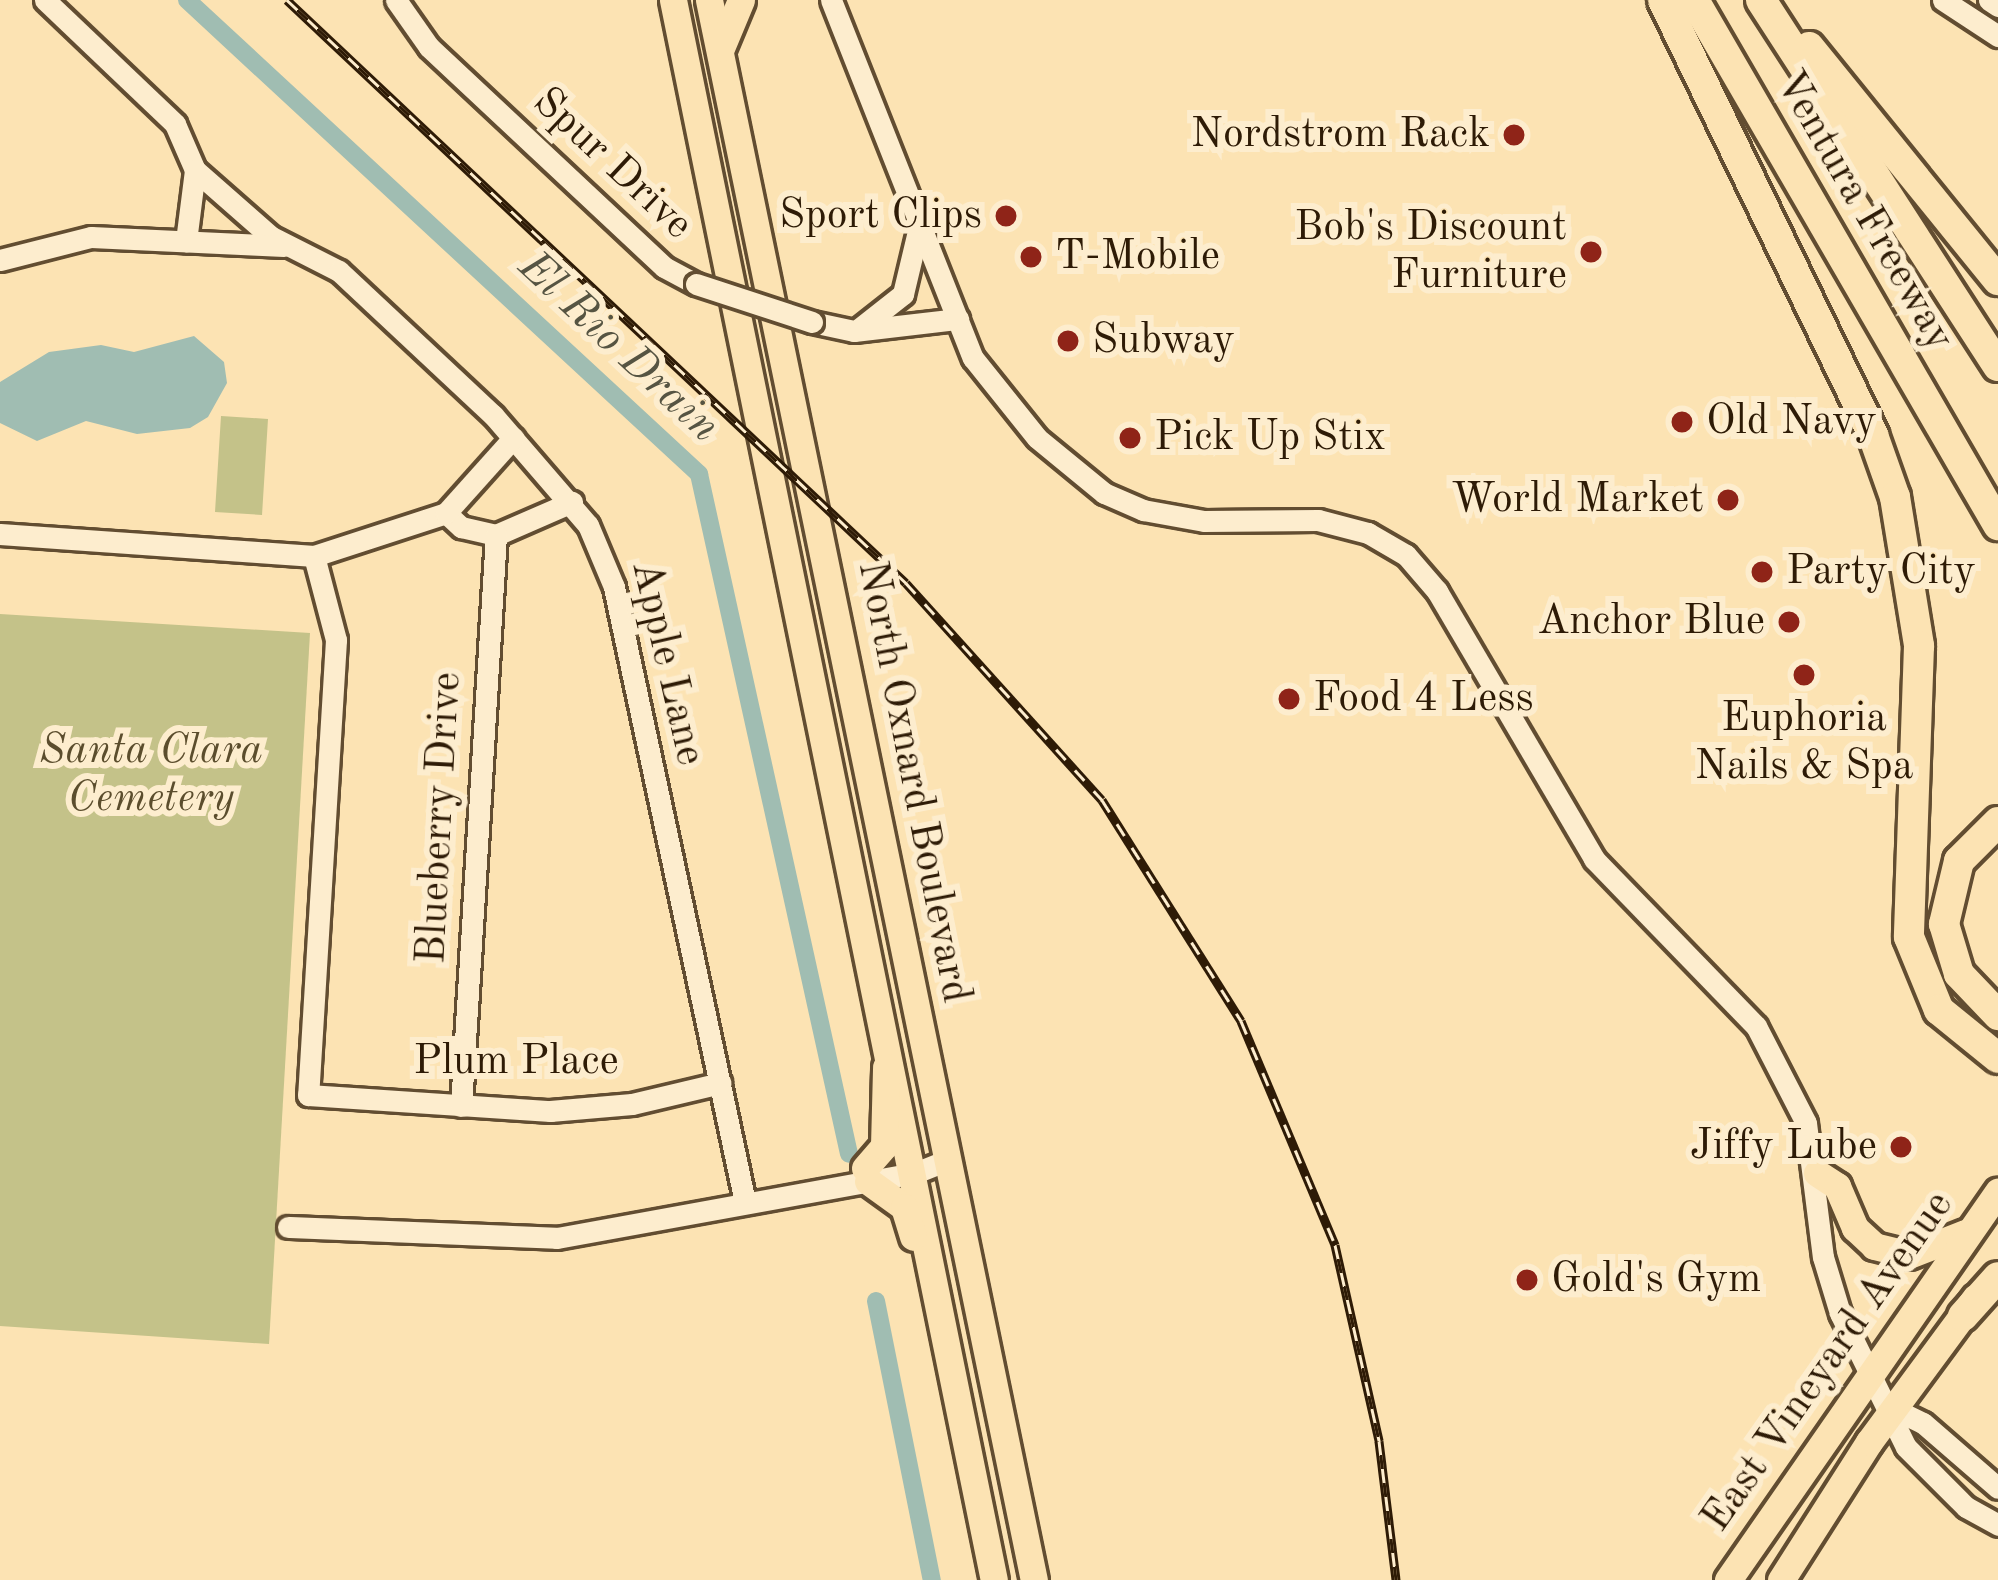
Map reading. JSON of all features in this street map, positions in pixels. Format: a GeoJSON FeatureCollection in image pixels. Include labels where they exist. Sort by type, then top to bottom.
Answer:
{"type":"FeatureCollection","features":[{"type":"Feature","properties":{"kind":"highway"},"geometry":{"type":"LineString","coordinates":[[1663,0],[1873,435],[1895,497],[1918,646],[1909,937],[1940,1010],[1998,1058]]}},
{"type":"Feature","properties":{"kind":"highway","name":"Ventura Freeway"},"geometry":{"type":"LineString","coordinates":[[1694,0],[1998,525]]}},
{"type":"Feature","properties":{"kind":"highway","name":"Ventura Freeway"},"geometry":{"type":"LineString","coordinates":[[1761,0],[1998,366]]}},
{"type":"Feature","properties":{"kind":"highway"},"geometry":{"type":"LineString","coordinates":[[1771,0],[1998,280]]}},
{"type":"Feature","properties":{"kind":"highway"},"geometry":{"type":"LineString","coordinates":[[1998,822],[1953,872],[1944,924],[1959,974],[1998,1015]]}},
{"type":"Feature","properties":{"kind":"highway"},"geometry":{"type":"LineString","coordinates":[[1963,1316],[1998,1277]]}},
{"type":"Feature","properties":{"kind":"main road","name":"North Oxnard Boulevard"},"geometry":{"type":"LineString","coordinates":[[673,0],[890,1045],[994,1580]]}},
{"type":"Feature","properties":{"kind":"main road","name":"North Oxnard Boulevard"},"geometry":{"type":"LineString","coordinates":[[709,0],[1034,1580]]}},
{"type":"Feature","properties":{"kind":"main road"},"geometry":{"type":"LineString","coordinates":[[718,57],[741,0]]}},
{"type":"Feature","properties":{"kind":"main road"},"geometry":{"type":"LineString","coordinates":[[890,1045],[884,1146],[866,1175],[904,1207],[955,1385]]}},
{"type":"Feature","properties":{"kind":"main road"},"geometry":{"type":"LineString","coordinates":[[1816,1173],[1838,1186],[1855,1228],[1874,1246],[1910,1255],[1969,1232]]}},
{"type":"Feature","properties":{"kind":"main road","name":"East Vineyard Avenue"},"geometry":{"type":"LineString","coordinates":[[1728,1580],[1869,1371],[1998,1192]]}},
{"type":"Feature","properties":{"kind":"main road","name":"East Vineyard Avenue"},"geometry":{"type":"LineString","coordinates":[[1781,1580],[1889,1415],[1998,1265]]}},
{"type":"Feature","properties":{"kind":"street","name":"Apple Lane"},"geometry":{"type":"LineString","coordinates":[[45,0],[175,124],[195,170],[241,216],[335,268],[513,438],[572,502],[614,587],[745,1202]]}},
{"type":"Feature","properties":{"kind":"street","name":"Spur Drive"},"geometry":{"type":"LineString","coordinates":[[396,0],[429,47],[664,267],[696,284],[854,331],[958,320]]}},
{"type":"Feature","properties":{"kind":"street"},"geometry":{"type":"LineString","coordinates":[[831,0],[958,320],[1000,397],[1104,493],[1171,518],[1343,524],[1406,555],[1437,592],[1594,859],[1756,1026],[1806,1123],[1816,1173],[1823,1257],[1889,1415],[1906,1447],[1934,1480],[1998,1525]]}},
{"type":"Feature","properties":{"kind":"street"},"geometry":{"type":"LineString","coordinates":[[1942,0],[1998,36]]}},
{"type":"Feature","properties":{"kind":"street"},"geometry":{"type":"LineString","coordinates":[[1989,0],[1998,6]]}},
{"type":"Feature","properties":{"kind":"street"},"geometry":{"type":"LineString","coordinates":[[186,241],[195,170]]}},
{"type":"Feature","properties":{"kind":"street"},"geometry":{"type":"LineString","coordinates":[[854,331],[903,294],[920,220]]}},
{"type":"Feature","properties":{"kind":"street"},"geometry":{"type":"LineString","coordinates":[[0,260],[91,237],[293,246]]}},
{"type":"Feature","properties":{"kind":"street"},"geometry":{"type":"LineString","coordinates":[[0,534],[314,556],[446,513],[513,438]]}},
{"type":"Feature","properties":{"kind":"street"},"geometry":{"type":"LineString","coordinates":[[446,513],[461,527],[496,535],[572,502]]}},
{"type":"Feature","properties":{"kind":"street","name":"Blueberry Drive"},"geometry":{"type":"LineString","coordinates":[[461,1106],[496,535]]}},
{"type":"Feature","properties":{"kind":"street","name":"Plum Place"},"geometry":{"type":"LineString","coordinates":[[314,556],[336,640],[308,1095],[589,1109],[721,1083]]}},
{"type":"Feature","properties":{"kind":"street"},"geometry":{"type":"LineString","coordinates":[[288,1228],[557,1238],[949,1159]]}},
{"type":"Feature","properties":{"kind":"street"},"geometry":{"type":"LineString","coordinates":[[1889,1415],[1923,1423],[1998,1488]]}},
{"type":"Feature","properties":{"kind":"green space"},"geometry":{"type":"Polygon","coordinates":[[[221,416],[268,419],[262,515],[215,512],[221,416]]]}},
{"type":"Feature","properties":{"kind":"green space","name":"Santa Clara Cemetery"},"geometry":{"type":"Polygon","coordinates":[[[0,614],[310,633],[269,1344],[0,1326],[0,614]]]}},
{"type":"Feature","properties":{"kind":"shaded area"},"geometry":{"type":"Polygon","coordinates":[[[194,336],[224,362],[227,383],[208,417],[190,428],[137,434],[86,421],[37,441],[0,423],[0,382],[49,352],[101,345],[134,352],[194,336]]]}},
{"type":"Feature","properties":{"kind":"waterway","name":"El Rio Drain"},"geometry":{"type":"LineString","coordinates":[[187,0],[699,474],[849,1154]]}},
{"type":"Feature","properties":{"kind":"waterway"},"geometry":{"type":"LineString","coordinates":[[876,1301],[932,1580]]}},
{"type":"Feature","properties":{"kind":"railway"},"geometry":{"type":"LineString","coordinates":[[287,0],[906,583],[1102,800],[1241,1021],[1335,1245],[1379,1441],[1396,1580]]}},
{"type":"Feature","properties":{"kind":"place","name":"Nordstrom Rack"},"geometry":{"type":"Point","coordinates":[1514,135]}},
{"type":"Feature","properties":{"kind":"place","name":"Sport Clips"},"geometry":{"type":"Point","coordinates":[1006,216]}},
{"type":"Feature","properties":{"kind":"place","name":"Bob's Discount Furniture"},"geometry":{"type":"Point","coordinates":[1591,252]}},
{"type":"Feature","properties":{"kind":"place","name":"T-Mobile"},"geometry":{"type":"Point","coordinates":[1031,257]}},
{"type":"Feature","properties":{"kind":"place","name":"Subway"},"geometry":{"type":"Point","coordinates":[1068,341]}},
{"type":"Feature","properties":{"kind":"place","name":"Old Navy"},"geometry":{"type":"Point","coordinates":[1682,422]}},
{"type":"Feature","properties":{"kind":"place","name":"Pick Up Stix"},"geometry":{"type":"Point","coordinates":[1130,438]}},
{"type":"Feature","properties":{"kind":"place","name":"World Market"},"geometry":{"type":"Point","coordinates":[1728,500]}},
{"type":"Feature","properties":{"kind":"place","name":"Party City"},"geometry":{"type":"Point","coordinates":[1762,572]}},
{"type":"Feature","properties":{"kind":"place","name":"Anchor Blue"},"geometry":{"type":"Point","coordinates":[1789,622]}},
{"type":"Feature","properties":{"kind":"place","name":"Euphoria Nails & Spa"},"geometry":{"type":"Point","coordinates":[1804,675]}},
{"type":"Feature","properties":{"kind":"place","name":"Food 4 Less"},"geometry":{"type":"Point","coordinates":[1289,699]}},
{"type":"Feature","properties":{"kind":"place","name":"Jiffy Lube"},"geometry":{"type":"Point","coordinates":[1901,1147]}},
{"type":"Feature","properties":{"kind":"place","name":"Gold's Gym"},"geometry":{"type":"Point","coordinates":[1527,1280]}}]}
